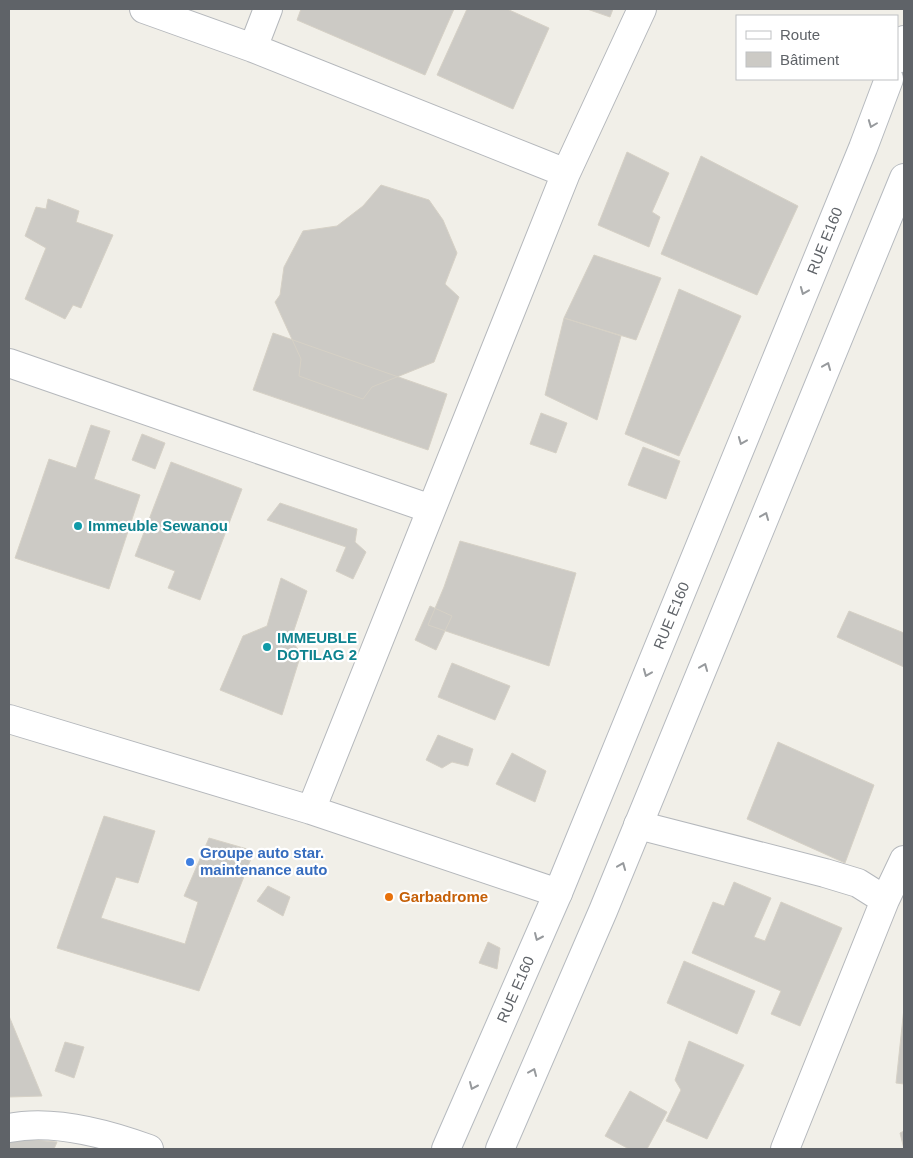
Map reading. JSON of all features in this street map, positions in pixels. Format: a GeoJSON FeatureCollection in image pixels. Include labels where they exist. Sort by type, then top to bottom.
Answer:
{"type":"FeatureCollection","features":[{"type":"Feature","properties":{"kind":"street"},"geometry":{"type":"LineString","coordinates":[[144,9],[253,48],[566,173]]}},
{"type":"Feature","properties":{"kind":"street"},"geometry":{"type":"LineString","coordinates":[[253,48],[268,9]]}},
{"type":"Feature","properties":{"kind":"street"},"geometry":{"type":"LineString","coordinates":[[311,810],[566,173],[642,9]]}},
{"type":"Feature","properties":{"kind":"street"},"geometry":{"type":"LineString","coordinates":[[898,56],[904,40]]}},
{"type":"Feature","properties":{"kind":"street","name":"RUE E160"},"geometry":{"type":"LineString","coordinates":[[446,1149],[558,893],[863,148],[889,80]]}},
{"type":"Feature","properties":{"kind":"street"},"geometry":{"type":"LineString","coordinates":[[500,1149],[600,920],[904,178]]}},
{"type":"Feature","properties":{"kind":"street"},"geometry":{"type":"LineString","coordinates":[[9,363],[431,509]]}},
{"type":"Feature","properties":{"kind":"street"},"geometry":{"type":"LineString","coordinates":[[9,717],[311,810],[558,893]]}},
{"type":"Feature","properties":{"kind":"street"},"geometry":{"type":"LineString","coordinates":[[638,826],[825,873],[858,883],[885,900]]}},
{"type":"Feature","properties":{"kind":"street"},"geometry":{"type":"LineString","coordinates":[[788,1147],[885,900],[904,860]]}},
{"type":"Feature","properties":{"kind":"street"},"geometry":{"type":"LineString","coordinates":[[9,1128],[24,1125],[82,1130],[149,1149]]}},
{"type":"Feature","properties":{"kind":"building"},"geometry":{"type":"Polygon","coordinates":[[[301,9],[454,9],[425,75],[297,20],[301,9]]]}},
{"type":"Feature","properties":{"kind":"building"},"geometry":{"type":"Polygon","coordinates":[[[467,9],[507,9],[549,28],[513,109],[437,75],[467,9]]]}},
{"type":"Feature","properties":{"kind":"building"},"geometry":{"type":"Polygon","coordinates":[[[587,9],[613,9],[610,17],[587,9]]]}},
{"type":"Feature","properties":{"kind":"building"},"geometry":{"type":"Polygon","coordinates":[[[627,152],[669,173],[652,212],[660,217],[649,247],[598,225],[627,152]]]}},
{"type":"Feature","properties":{"kind":"building"},"geometry":{"type":"Polygon","coordinates":[[[701,156],[798,206],[757,295],[661,254],[701,156]]]}},
{"type":"Feature","properties":{"kind":"building"},"geometry":{"type":"Polygon","coordinates":[[[381,185],[429,200],[443,220],[457,253],[445,284],[459,297],[434,362],[372,387],[363,399],[299,376],[301,359],[275,302],[280,295],[284,267],[303,231],[337,226],[363,206],[381,185]]]}},
{"type":"Feature","properties":{"kind":"building"},"geometry":{"type":"Polygon","coordinates":[[[48,199],[79,211],[76,222],[113,235],[81,308],[73,305],[65,319],[25,299],[46,248],[25,236],[36,207],[46,209],[48,199]]]}},
{"type":"Feature","properties":{"kind":"building"},"geometry":{"type":"Polygon","coordinates":[[[594,255],[661,278],[636,340],[564,318],[594,255]]]}},
{"type":"Feature","properties":{"kind":"building"},"geometry":{"type":"Polygon","coordinates":[[[679,289],[741,316],[679,456],[625,434],[679,289]]]}},
{"type":"Feature","properties":{"kind":"building"},"geometry":{"type":"Polygon","coordinates":[[[564,318],[621,336],[597,420],[545,395],[564,318]]]}},
{"type":"Feature","properties":{"kind":"building"},"geometry":{"type":"Polygon","coordinates":[[[273,333],[447,394],[428,450],[253,390],[273,333]]]}},
{"type":"Feature","properties":{"kind":"building"},"geometry":{"type":"Polygon","coordinates":[[[541,413],[567,423],[556,453],[530,444],[541,413]]]}},
{"type":"Feature","properties":{"kind":"building","name":"Immeuble Sewanou"},"geometry":{"type":"Polygon","coordinates":[[[91,425],[110,431],[94,479],[140,495],[109,589],[15,558],[49,459],[76,468],[91,425]]]}},
{"type":"Feature","properties":{"kind":"building"},"geometry":{"type":"Polygon","coordinates":[[[142,434],[165,443],[155,469],[132,460],[142,434]]]}},
{"type":"Feature","properties":{"kind":"building"},"geometry":{"type":"Polygon","coordinates":[[[643,447],[680,461],[666,499],[628,485],[643,447]]]}},
{"type":"Feature","properties":{"kind":"building"},"geometry":{"type":"Polygon","coordinates":[[[171,462],[242,489],[200,600],[168,588],[175,571],[135,556],[171,462]]]}},
{"type":"Feature","properties":{"kind":"building"},"geometry":{"type":"Polygon","coordinates":[[[280,503],[357,529],[355,542],[366,552],[353,579],[336,571],[346,547],[267,520],[280,503]]]}},
{"type":"Feature","properties":{"kind":"building"},"geometry":{"type":"Polygon","coordinates":[[[460,541],[576,573],[549,666],[428,625],[460,541]]]}},
{"type":"Feature","properties":{"kind":"building","name":"IMMEUBLE DOTILAG 2"},"geometry":{"type":"Polygon","coordinates":[[[281,578],[307,591],[291,639],[301,654],[282,715],[220,690],[243,636],[267,626],[281,578]]]}},
{"type":"Feature","properties":{"kind":"building"},"geometry":{"type":"Polygon","coordinates":[[[430,606],[452,616],[436,650],[415,640],[430,606]]]}},
{"type":"Feature","properties":{"kind":"building"},"geometry":{"type":"Polygon","coordinates":[[[849,611],[904,633],[904,667],[837,637],[849,611]]]}},
{"type":"Feature","properties":{"kind":"building"},"geometry":{"type":"Polygon","coordinates":[[[452,663],[510,686],[495,720],[438,697],[452,663]]]}},
{"type":"Feature","properties":{"kind":"building"},"geometry":{"type":"Polygon","coordinates":[[[438,735],[473,749],[468,766],[452,762],[442,768],[426,760],[438,735]]]}},
{"type":"Feature","properties":{"kind":"building"},"geometry":{"type":"Polygon","coordinates":[[[778,742],[874,785],[845,863],[747,819],[778,742]]]}},
{"type":"Feature","properties":{"kind":"building"},"geometry":{"type":"Polygon","coordinates":[[[512,753],[546,771],[535,802],[496,784],[512,753]]]}},
{"type":"Feature","properties":{"kind":"building"},"geometry":{"type":"Polygon","coordinates":[[[104,816],[155,831],[138,883],[116,877],[101,918],[185,944],[198,902],[184,896],[209,838],[254,851],[199,991],[57,948],[104,816]]]}},
{"type":"Feature","properties":{"kind":"building"},"geometry":{"type":"Polygon","coordinates":[[[734,882],[771,898],[754,937],[765,941],[781,902],[842,928],[800,1026],[771,1014],[781,991],[692,953],[713,902],[724,906],[734,882]]]}},
{"type":"Feature","properties":{"kind":"building"},"geometry":{"type":"Polygon","coordinates":[[[268,886],[290,897],[283,916],[257,901],[268,886]]]}},
{"type":"Feature","properties":{"kind":"building"},"geometry":{"type":"Polygon","coordinates":[[[488,942],[500,948],[497,969],[479,963],[488,942]]]}},
{"type":"Feature","properties":{"kind":"building"},"geometry":{"type":"Polygon","coordinates":[[[684,961],[755,991],[737,1034],[667,1003],[684,961]]]}},
{"type":"Feature","properties":{"kind":"building"},"geometry":{"type":"Polygon","coordinates":[[[904,1008],[904,1084],[896,1083],[904,1008]]]}},
{"type":"Feature","properties":{"kind":"building"},"geometry":{"type":"Polygon","coordinates":[[[9,1016],[42,1096],[9,1097],[9,1016]]]}},
{"type":"Feature","properties":{"kind":"building"},"geometry":{"type":"Polygon","coordinates":[[[689,1041],[744,1065],[707,1139],[666,1121],[681,1090],[675,1080],[689,1041]]]}},
{"type":"Feature","properties":{"kind":"building"},"geometry":{"type":"Polygon","coordinates":[[[65,1042],[84,1047],[74,1078],[55,1071],[65,1042]]]}},
{"type":"Feature","properties":{"kind":"building"},"geometry":{"type":"Polygon","coordinates":[[[630,1091],[667,1112],[647,1149],[629,1149],[605,1136],[630,1091]]]}},
{"type":"Feature","properties":{"kind":"building"},"geometry":{"type":"Polygon","coordinates":[[[904,1131],[904,1149],[900,1133],[904,1131]]]}},
{"type":"Feature","properties":{"kind":"building"},"geometry":{"type":"Polygon","coordinates":[[[9,1138],[57,1142],[54,1149],[9,1149],[9,1138]]]}},
{"type":"Feature","properties":{"kind":"place","name":"Immeuble Sewanou"},"geometry":{"type":"Point","coordinates":[78,526]}},
{"type":"Feature","properties":{"kind":"place","name":"IMMEUBLE DOTILAG 2"},"geometry":{"type":"Point","coordinates":[267,647]}},
{"type":"Feature","properties":{"kind":"place","name":"Groupe auto star. maintenance auto"},"geometry":{"type":"Point","coordinates":[190,862]}},
{"type":"Feature","properties":{"kind":"place","name":"Garbadrome"},"geometry":{"type":"Point","coordinates":[389,897]}}]}
